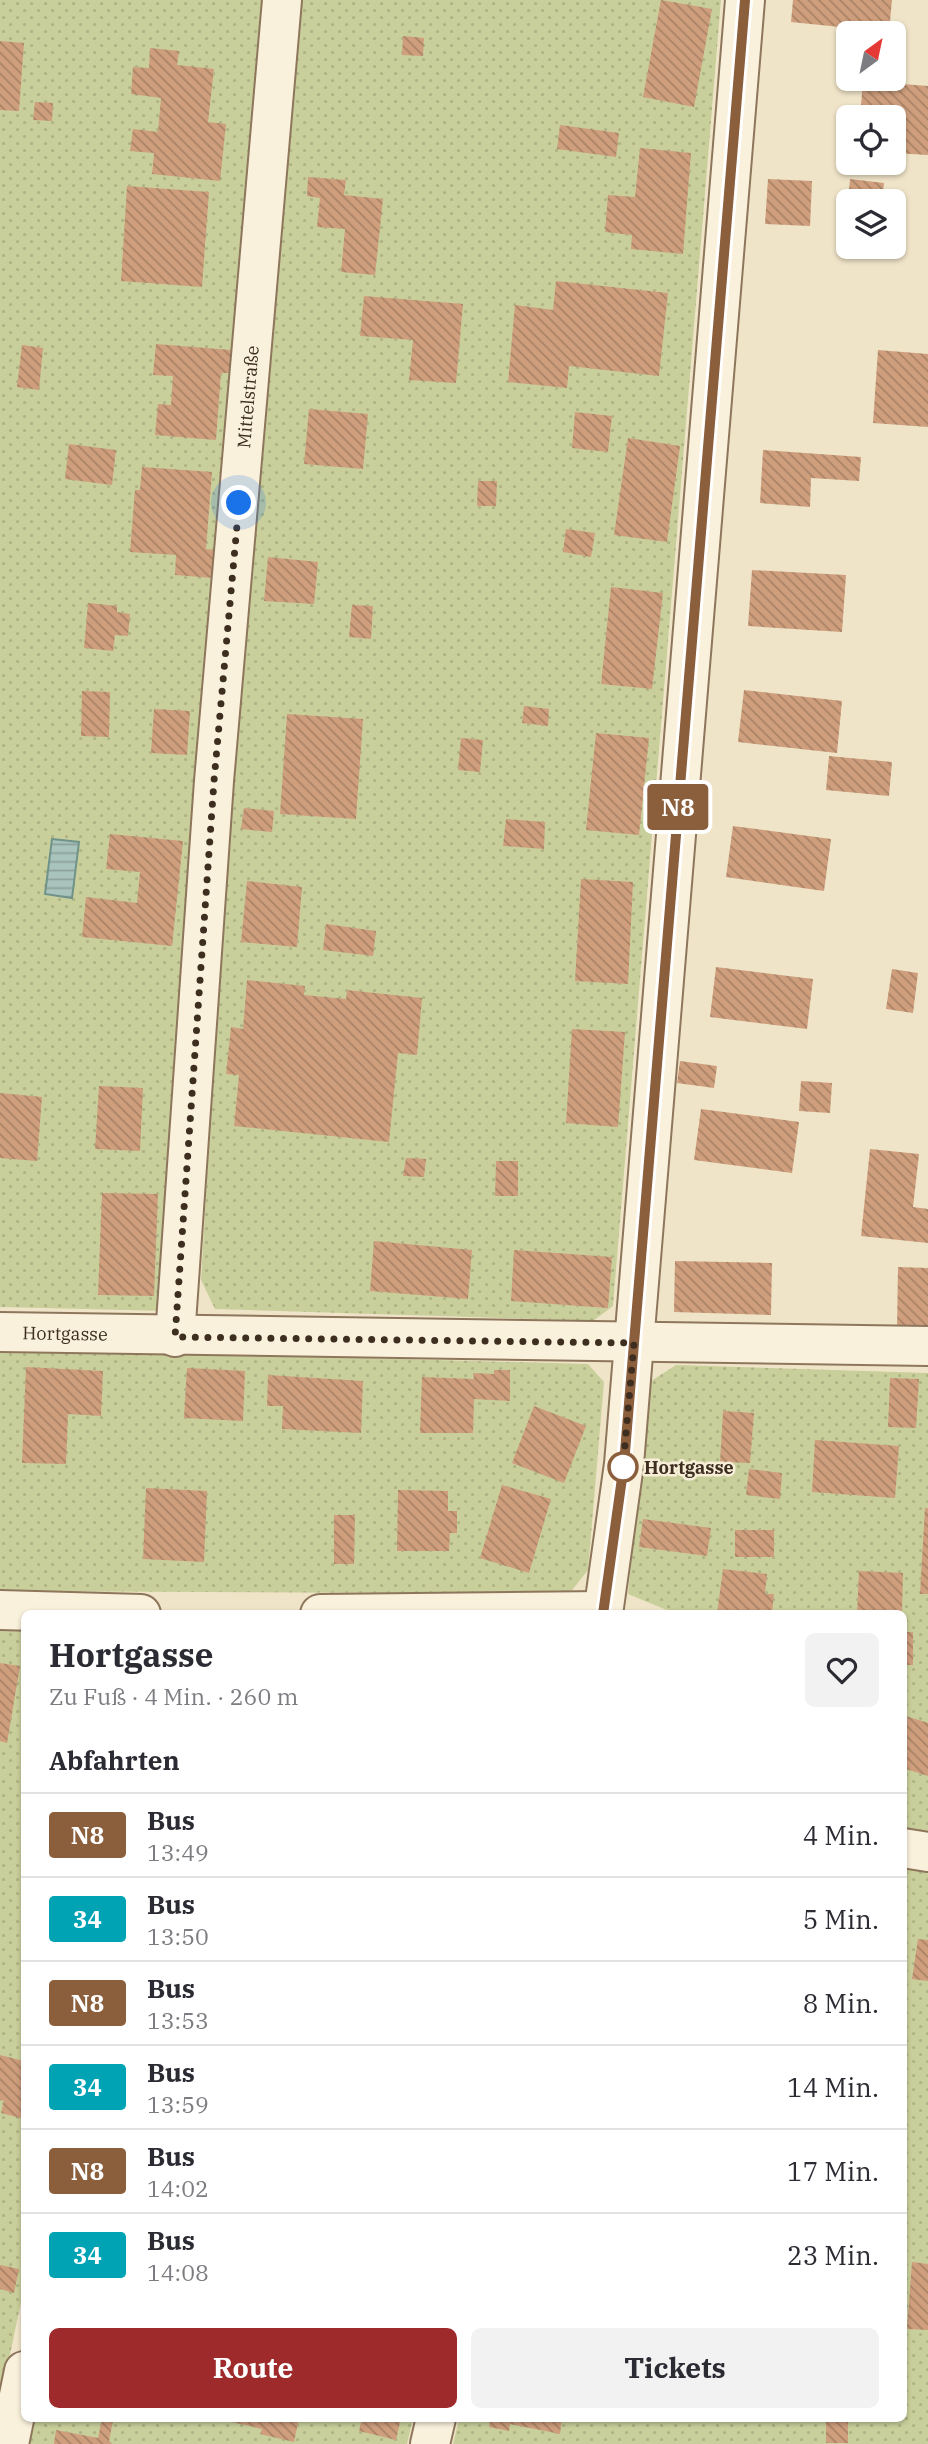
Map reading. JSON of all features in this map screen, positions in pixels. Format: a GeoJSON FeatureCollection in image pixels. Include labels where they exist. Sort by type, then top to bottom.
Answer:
{"type":"FeatureCollection","features":[{"type":"Feature","properties":{"kind":"street","name":"Mittelstraße"},"geometry":{"type":"LineString","coordinates":[[175,1337],[214,781],[282,0]]}},
{"type":"Feature","properties":{"kind":"street"},"geometry":{"type":"LineString","coordinates":[[603,1610],[624,1464],[745,0]]}},
{"type":"Feature","properties":{"kind":"street","name":"Hortgasse"},"geometry":{"type":"LineString","coordinates":[[0,1332],[175,1337],[928,1346]]}},
{"type":"Feature","properties":{"kind":"street"},"geometry":{"type":"LineString","coordinates":[[0,1609],[28,1610]]}},
{"type":"Feature","properties":{"kind":"street"},"geometry":{"type":"LineString","coordinates":[[907,1849],[928,1852]]}},
{"type":"Feature","properties":{"kind":"street"},"geometry":{"type":"LineString","coordinates":[[9,2444],[21,2386]]}},
{"type":"Feature","properties":{"kind":"street"},"geometry":{"type":"LineString","coordinates":[[430,2444],[435,2422]]}},
{"type":"Feature","properties":{"kind":"green space"},"geometry":{"type":"Polygon","coordinates":[[[0,0],[266,0],[167,1311],[0,1307],[0,0]]]}},
{"type":"Feature","properties":{"kind":"green space"},"geometry":{"type":"Polygon","coordinates":[[[299,0],[721,0],[613,1306],[593,1321],[215,1309],[201,1280],[220,957],[299,0]]]}},
{"type":"Feature","properties":{"kind":"green space"},"geometry":{"type":"Polygon","coordinates":[[[0,1348],[588,1364],[604,1382],[588,1570],[569,1594],[0,1591],[0,1348]]]}},
{"type":"Feature","properties":{"kind":"green space"},"geometry":{"type":"Polygon","coordinates":[[[676,1365],[928,1373],[928,1843],[907,1839],[907,1610],[667,1610],[628,1594],[648,1383],[676,1365]]]}},
{"type":"Feature","properties":{"kind":"green space"},"geometry":{"type":"Polygon","coordinates":[[[0,1625],[21,1625],[21,2302],[0,2402],[0,1625]]]}},
{"type":"Feature","properties":{"kind":"green space"},"geometry":{"type":"Polygon","coordinates":[[[907,1865],[928,1868],[928,2444],[453,2444],[458,2422],[907,2422],[907,1865]]]}},
{"type":"Feature","properties":{"kind":"green space"},"geometry":{"type":"Polygon","coordinates":[[[29,2422],[412,2422],[407,2444],[25,2444],[29,2422]]]}},
{"type":"Feature","properties":{"kind":"water"},"geometry":{"type":"Polygon","coordinates":[[[52,839],[79,842],[72,898],[45,894],[52,839]]]}},
{"type":"Feature","properties":{"kind":"building"},"geometry":{"type":"Polygon","coordinates":[[[661,0],[712,9],[694,107],[643,97],[661,0]]]}},
{"type":"Feature","properties":{"kind":"building"},"geometry":{"type":"Polygon","coordinates":[[[793,0],[892,0],[890,21],[836,21],[836,27],[791,22],[793,0]]]}},
{"type":"Feature","properties":{"kind":"building"},"geometry":{"type":"Polygon","coordinates":[[[403,36],[424,38],[423,56],[402,55],[403,36]]]}},
{"type":"Feature","properties":{"kind":"building"},"geometry":{"type":"Polygon","coordinates":[[[0,41],[24,43],[19,111],[0,110],[0,41]]]}},
{"type":"Feature","properties":{"kind":"building"},"geometry":{"type":"Polygon","coordinates":[[[150,48],[179,51],[177,65],[214,69],[208,122],[226,124],[220,181],[152,174],[154,153],[130,151],[133,129],[158,132],[161,98],[131,94],[133,67],[149,68],[150,48]]]}},
{"type":"Feature","properties":{"kind":"building"},"geometry":{"type":"Polygon","coordinates":[[[906,84],[928,86],[928,155],[906,154],[906,105],[861,105],[862,91],[906,91],[906,84]]]}},
{"type":"Feature","properties":{"kind":"building"},"geometry":{"type":"Polygon","coordinates":[[[35,102],[53,103],[52,121],[33,120],[35,102]]]}},
{"type":"Feature","properties":{"kind":"building"},"geometry":{"type":"Polygon","coordinates":[[[560,125],[619,133],[616,157],[557,149],[560,125]]]}},
{"type":"Feature","properties":{"kind":"building"},"geometry":{"type":"Polygon","coordinates":[[[640,148],[691,153],[683,254],[631,249],[632,235],[605,232],[608,195],[635,197],[640,148]]]}},
{"type":"Feature","properties":{"kind":"building"},"geometry":{"type":"Polygon","coordinates":[[[308,177],[346,180],[344,195],[383,199],[375,275],[341,272],[345,229],[317,227],[320,198],[307,196],[308,177]]]}},
{"type":"Feature","properties":{"kind":"building"},"geometry":{"type":"Polygon","coordinates":[[[768,179],[812,181],[810,226],[765,224],[768,179]]]}},
{"type":"Feature","properties":{"kind":"building"},"geometry":{"type":"Polygon","coordinates":[[[850,179],[884,183],[883,189],[849,189],[850,179]]]}},
{"type":"Feature","properties":{"kind":"building"},"geometry":{"type":"Polygon","coordinates":[[[127,186],[209,192],[202,287],[121,281],[127,186]]]}},
{"type":"Feature","properties":{"kind":"building"},"geometry":{"type":"Polygon","coordinates":[[[556,281],[668,293],[659,376],[569,366],[567,388],[508,382],[515,305],[553,310],[556,281]]]}},
{"type":"Feature","properties":{"kind":"building"},"geometry":{"type":"Polygon","coordinates":[[[364,296],[463,304],[456,383],[409,380],[413,340],[360,336],[364,296]]]}},
{"type":"Feature","properties":{"kind":"building"},"geometry":{"type":"Polygon","coordinates":[[[156,344],[231,350],[230,373],[221,373],[216,440],[155,435],[158,404],[171,405],[173,376],[153,375],[156,344]]]}},
{"type":"Feature","properties":{"kind":"building"},"geometry":{"type":"Polygon","coordinates":[[[22,345],[43,348],[39,390],[17,387],[22,345]]]}},
{"type":"Feature","properties":{"kind":"building"},"geometry":{"type":"Polygon","coordinates":[[[878,350],[928,354],[928,427],[873,423],[878,350]]]}},
{"type":"Feature","properties":{"kind":"building"},"geometry":{"type":"Polygon","coordinates":[[[309,409],[368,414],[363,469],[304,464],[309,409]]]}},
{"type":"Feature","properties":{"kind":"building"},"geometry":{"type":"Polygon","coordinates":[[[575,412],[612,416],[608,452],[572,448],[575,412]]]}},
{"type":"Feature","properties":{"kind":"building"},"geometry":{"type":"Polygon","coordinates":[[[628,438],[680,446],[667,542],[614,535],[628,438]]]}},
{"type":"Feature","properties":{"kind":"building"},"geometry":{"type":"Polygon","coordinates":[[[69,444],[116,450],[112,485],[65,479],[69,444]]]}},
{"type":"Feature","properties":{"kind":"building"},"geometry":{"type":"Polygon","coordinates":[[[763,450],[861,457],[859,481],[811,478],[810,507],[760,503],[763,450]]]}},
{"type":"Feature","properties":{"kind":"building"},"geometry":{"type":"Polygon","coordinates":[[[142,467],[212,472],[206,549],[216,550],[213,578],[175,575],[176,555],[130,552],[135,490],[140,490],[142,467]]]}},
{"type":"Feature","properties":{"kind":"building"},"geometry":{"type":"Polygon","coordinates":[[[478,481],[497,481],[496,506],[477,506],[478,481]]]}},
{"type":"Feature","properties":{"kind":"building"},"geometry":{"type":"Polygon","coordinates":[[[566,529],[595,533],[591,557],[563,552],[566,529]]]}},
{"type":"Feature","properties":{"kind":"building"},"geometry":{"type":"Polygon","coordinates":[[[268,557],[318,562],[314,604],[264,601],[268,557]]]}},
{"type":"Feature","properties":{"kind":"building"},"geometry":{"type":"Polygon","coordinates":[[[752,570],[846,575],[842,632],[748,626],[752,570]]]}},
{"type":"Feature","properties":{"kind":"building"},"geometry":{"type":"Polygon","coordinates":[[[611,587],[663,593],[652,689],[601,684],[611,587]]]}},
{"type":"Feature","properties":{"kind":"building"},"geometry":{"type":"Polygon","coordinates":[[[88,603],[117,606],[117,612],[130,614],[128,636],[115,635],[113,651],[84,648],[88,603]]]}},
{"type":"Feature","properties":{"kind":"building"},"geometry":{"type":"Polygon","coordinates":[[[352,605],[373,606],[371,639],[349,637],[352,605]]]}},
{"type":"Feature","properties":{"kind":"building"},"geometry":{"type":"Polygon","coordinates":[[[744,690],[842,701],[837,753],[738,742],[744,690]]]}},
{"type":"Feature","properties":{"kind":"building"},"geometry":{"type":"Polygon","coordinates":[[[82,691],[110,692],[109,737],[81,736],[82,691]]]}},
{"type":"Feature","properties":{"kind":"building"},"geometry":{"type":"Polygon","coordinates":[[[524,706],[549,709],[548,726],[522,723],[524,706]]]}},
{"type":"Feature","properties":{"kind":"building"},"geometry":{"type":"Polygon","coordinates":[[[154,709],[190,711],[187,755],[151,753],[154,709]]]}},
{"type":"Feature","properties":{"kind":"building"},"geometry":{"type":"Polygon","coordinates":[[[287,714],[363,719],[356,819],[280,814],[287,714]]]}},
{"type":"Feature","properties":{"kind":"building"},"geometry":{"type":"Polygon","coordinates":[[[596,733],[649,738],[639,835],[586,830],[596,733]]]}},
{"type":"Feature","properties":{"kind":"building"},"geometry":{"type":"Polygon","coordinates":[[[461,738],[483,740],[480,772],[458,770],[461,738]]]}},
{"type":"Feature","properties":{"kind":"building"},"geometry":{"type":"Polygon","coordinates":[[[829,756],[892,762],[889,796],[826,790],[829,756]]]}},
{"type":"Feature","properties":{"kind":"building"},"geometry":{"type":"Polygon","coordinates":[[[244,808],[274,811],[272,832],[241,829],[244,808]]]}},
{"type":"Feature","properties":{"kind":"building"},"geometry":{"type":"Polygon","coordinates":[[[506,819],[545,822],[544,849],[503,846],[506,819]]]}},
{"type":"Feature","properties":{"kind":"building"},"geometry":{"type":"Polygon","coordinates":[[[733,826],[831,839],[824,891],[726,877],[733,826]]]}},
{"type":"Feature","properties":{"kind":"building"},"geometry":{"type":"Polygon","coordinates":[[[110,834],[183,841],[172,946],[82,937],[86,897],[137,903],[140,872],[106,869],[110,834]]]}},
{"type":"Feature","properties":{"kind":"building"},"geometry":{"type":"Polygon","coordinates":[[[581,879],[633,882],[628,984],[575,981],[581,879]]]}},
{"type":"Feature","properties":{"kind":"building"},"geometry":{"type":"Polygon","coordinates":[[[247,881],[302,887],[297,947],[241,942],[247,881]]]}},
{"type":"Feature","properties":{"kind":"building"},"geometry":{"type":"Polygon","coordinates":[[[326,924],[376,931],[373,956],[323,950],[326,924]]]}},
{"type":"Feature","properties":{"kind":"building"},"geometry":{"type":"Polygon","coordinates":[[[716,967],[813,979],[807,1029],[710,1017],[716,967]]]}},
{"type":"Feature","properties":{"kind":"building"},"geometry":{"type":"Polygon","coordinates":[[[892,969],[918,973],[913,1013],[886,1009],[892,969]]]}},
{"type":"Feature","properties":{"kind":"building"},"geometry":{"type":"Polygon","coordinates":[[[247,980],[305,986],[304,995],[346,999],[347,990],[422,998],[417,1055],[398,1053],[389,1142],[234,1126],[239,1075],[226,1074],[231,1027],[243,1029],[247,980]]]}},
{"type":"Feature","properties":{"kind":"building"},"geometry":{"type":"Polygon","coordinates":[[[572,1029],[625,1032],[618,1127],[566,1123],[572,1029]]]}},
{"type":"Feature","properties":{"kind":"building"},"geometry":{"type":"Polygon","coordinates":[[[680,1061],[717,1066],[714,1088],[677,1083],[680,1061]]]}},
{"type":"Feature","properties":{"kind":"building"},"geometry":{"type":"Polygon","coordinates":[[[801,1081],[832,1083],[830,1113],[799,1111],[801,1081]]]}},
{"type":"Feature","properties":{"kind":"building"},"geometry":{"type":"Polygon","coordinates":[[[99,1086],[143,1088],[140,1151],[95,1149],[99,1086]]]}},
{"type":"Feature","properties":{"kind":"building"},"geometry":{"type":"Polygon","coordinates":[[[0,1093],[42,1097],[37,1161],[0,1158],[0,1093]]]}},
{"type":"Feature","properties":{"kind":"building"},"geometry":{"type":"Polygon","coordinates":[[[701,1109],[799,1122],[792,1173],[694,1160],[701,1109]]]}},
{"type":"Feature","properties":{"kind":"building"},"geometry":{"type":"Polygon","coordinates":[[[870,1149],[919,1154],[913,1207],[928,1209],[928,1243],[861,1236],[870,1149]]]}},
{"type":"Feature","properties":{"kind":"building"},"geometry":{"type":"Polygon","coordinates":[[[406,1158],[426,1159],[424,1177],[403,1176],[406,1158]]]}},
{"type":"Feature","properties":{"kind":"building"},"geometry":{"type":"Polygon","coordinates":[[[496,1161],[518,1161],[518,1196],[495,1196],[496,1161]]]}},
{"type":"Feature","properties":{"kind":"building"},"geometry":{"type":"Polygon","coordinates":[[[102,1193],[158,1194],[154,1296],[98,1295],[102,1193]]]}},
{"type":"Feature","properties":{"kind":"building"},"geometry":{"type":"Polygon","coordinates":[[[374,1241],[472,1250],[468,1299],[370,1291],[374,1241]]]}},
{"type":"Feature","properties":{"kind":"building"},"geometry":{"type":"Polygon","coordinates":[[[514,1250],[612,1257],[608,1308],[511,1301],[514,1250]]]}},
{"type":"Feature","properties":{"kind":"building"},"geometry":{"type":"Polygon","coordinates":[[[675,1261],[772,1263],[771,1315],[674,1312],[675,1261]]]}},
{"type":"Feature","properties":{"kind":"building"},"geometry":{"type":"Polygon","coordinates":[[[898,1267],[928,1268],[928,1331],[897,1330],[898,1267]]]}},
{"type":"Feature","properties":{"kind":"building"},"geometry":{"type":"Polygon","coordinates":[[[26,1367],[103,1371],[101,1416],[68,1414],[66,1464],[22,1463],[26,1367]]]}},
{"type":"Feature","properties":{"kind":"building"},"geometry":{"type":"Polygon","coordinates":[[[187,1368],[245,1371],[243,1421],[184,1418],[187,1368]]]}},
{"type":"Feature","properties":{"kind":"building"},"geometry":{"type":"Polygon","coordinates":[[[494,1370],[510,1370],[510,1401],[474,1399],[473,1433],[420,1433],[422,1377],[474,1379],[473,1373],[494,1374],[494,1370]]]}},
{"type":"Feature","properties":{"kind":"building"},"geometry":{"type":"Polygon","coordinates":[[[268,1375],[363,1381],[361,1433],[282,1429],[283,1406],[267,1406],[268,1375]]]}},
{"type":"Feature","properties":{"kind":"building"},"geometry":{"type":"Polygon","coordinates":[[[890,1378],[919,1379],[916,1428],[888,1427],[890,1378]]]}},
{"type":"Feature","properties":{"kind":"building"},"geometry":{"type":"Polygon","coordinates":[[[534,1406],[586,1426],[564,1483],[512,1463],[534,1406]]]}},
{"type":"Feature","properties":{"kind":"building"},"geometry":{"type":"Polygon","coordinates":[[[723,1411],[754,1413],[750,1463],[720,1462],[723,1411]]]}},
{"type":"Feature","properties":{"kind":"building"},"geometry":{"type":"Polygon","coordinates":[[[815,1440],[899,1446],[895,1498],[812,1492],[815,1440]]]}},
{"type":"Feature","properties":{"kind":"building"},"geometry":{"type":"Polygon","coordinates":[[[749,1469],[782,1473],[780,1499],[746,1495],[749,1469]]]}},
{"type":"Feature","properties":{"kind":"building"},"geometry":{"type":"Polygon","coordinates":[[[502,1485],[551,1499],[529,1573],[480,1558],[502,1485]]]}},
{"type":"Feature","properties":{"kind":"building"},"geometry":{"type":"Polygon","coordinates":[[[146,1488],[207,1491],[204,1562],[143,1559],[146,1488]]]}},
{"type":"Feature","properties":{"kind":"building"},"geometry":{"type":"Polygon","coordinates":[[[398,1490],[448,1491],[448,1511],[457,1511],[457,1533],[450,1533],[449,1551],[397,1551],[398,1490]]]}},
{"type":"Feature","properties":{"kind":"building"},"geometry":{"type":"Polygon","coordinates":[[[925,1508],[928,1508],[928,1594],[920,1594],[925,1508]]]}},
{"type":"Feature","properties":{"kind":"building"},"geometry":{"type":"Polygon","coordinates":[[[334,1515],[355,1515],[354,1564],[334,1564],[334,1515]]]}},
{"type":"Feature","properties":{"kind":"building"},"geometry":{"type":"Polygon","coordinates":[[[643,1519],[711,1528],[707,1556],[639,1547],[643,1519]]]}},
{"type":"Feature","properties":{"kind":"building"},"geometry":{"type":"Polygon","coordinates":[[[735,1530],[774,1530],[774,1557],[735,1557],[735,1530]]]}},
{"type":"Feature","properties":{"kind":"building"},"geometry":{"type":"Polygon","coordinates":[[[723,1569],[767,1574],[765,1594],[774,1594],[772,1610],[718,1610],[723,1569]]]}},
{"type":"Feature","properties":{"kind":"building"},"geometry":{"type":"Polygon","coordinates":[[[859,1571],[903,1573],[902,1610],[857,1610],[859,1571]]]}},
{"type":"Feature","properties":{"kind":"building"},"geometry":{"type":"Polygon","coordinates":[[[907,1632],[913,1632],[913,1665],[907,1665],[907,1632]]]}},
{"type":"Feature","properties":{"kind":"building"},"geometry":{"type":"Polygon","coordinates":[[[0,1663],[20,1666],[7,1743],[0,1741],[0,1663]]]}},
{"type":"Feature","properties":{"kind":"building"},"geometry":{"type":"Polygon","coordinates":[[[907,1716],[928,1723],[928,1776],[907,1769],[907,1716]]]}},
{"type":"Feature","properties":{"kind":"building"},"geometry":{"type":"Polygon","coordinates":[[[918,1939],[928,1940],[928,1981],[912,1979],[918,1939]]]}},
{"type":"Feature","properties":{"kind":"building"},"geometry":{"type":"Polygon","coordinates":[[[0,2055],[21,2060],[21,2118],[1,2113],[4,2101],[0,2100],[0,2055]]]}},
{"type":"Feature","properties":{"kind":"building"},"geometry":{"type":"Polygon","coordinates":[[[912,2262],[928,2264],[928,2330],[907,2329],[912,2262]]]}},
{"type":"Feature","properties":{"kind":"building"},"geometry":{"type":"Polygon","coordinates":[[[0,2265],[19,2269],[14,2293],[0,2289],[0,2265]]]}},
{"type":"Feature","properties":{"kind":"building"},"geometry":{"type":"Polygon","coordinates":[[[101,2422],[113,2422],[109,2441],[112,2444],[54,2444],[56,2430],[98,2438],[101,2422]]]}},
{"type":"Feature","properties":{"kind":"building"},"geometry":{"type":"Polygon","coordinates":[[[232,2422],[298,2422],[294,2442],[260,2434],[262,2429],[232,2422]]]}},
{"type":"Feature","properties":{"kind":"building"},"geometry":{"type":"Polygon","coordinates":[[[361,2422],[400,2422],[396,2440],[359,2431],[361,2422]]]}},
{"type":"Feature","properties":{"kind":"building"},"geometry":{"type":"Polygon","coordinates":[[[490,2422],[562,2422],[560,2434],[510,2424],[509,2431],[489,2427],[490,2422]]]}},
{"type":"Feature","properties":{"kind":"building"},"geometry":{"type":"Polygon","coordinates":[[[826,2422],[848,2422],[848,2443],[826,2443],[826,2422]]]}},
{"type":"Feature","properties":{"kind":"bus line","name":"N8"},"geometry":{"type":"LineString","coordinates":[[604,1610],[624,1464],[745,0]]}},
{"type":"Feature","properties":{"kind":"place","name":"Hortgasse"},"geometry":{"type":"Point","coordinates":[623,1467]}},
{"type":"Feature","properties":{"kind":"route"},"geometry":{"type":"LineString","coordinates":[[239,503],[214,781],[175,1337],[634,1343],[623,1467]]}}]}
